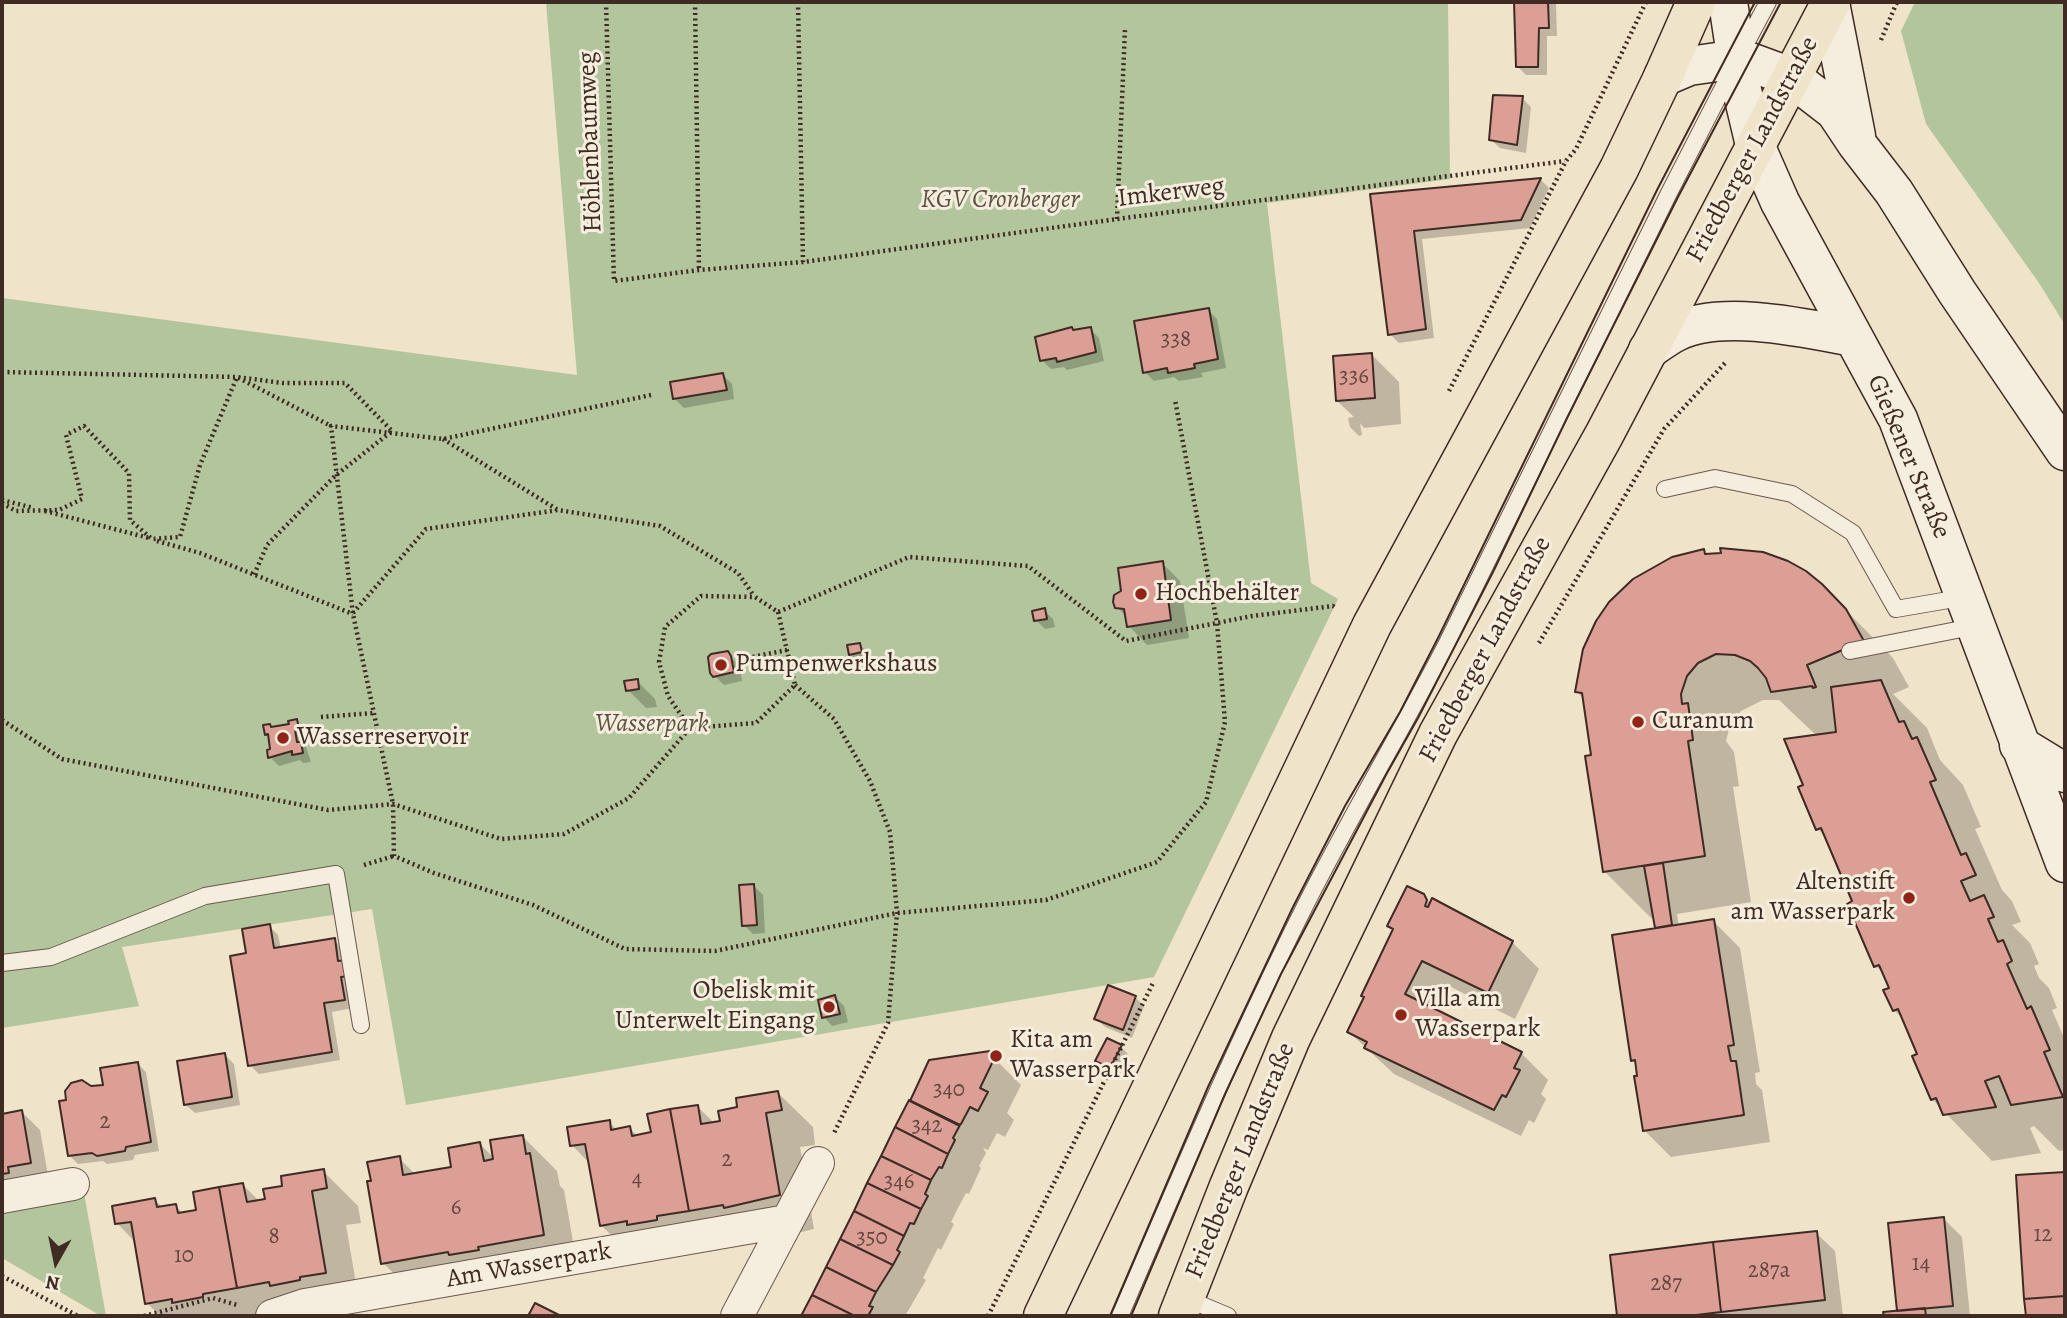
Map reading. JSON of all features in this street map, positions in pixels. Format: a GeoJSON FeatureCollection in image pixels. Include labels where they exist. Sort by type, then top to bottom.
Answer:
{"type":"FeatureCollection","features":[{"type":"Feature","properties":{"kind":"main road"},"geometry":{"type":"LineString","coordinates":[[1043,1316],[1372,625],[1619,169],[1696,2]]}},
{"type":"Feature","properties":{"kind":"main road","name":"Gießener Straße"},"geometry":{"type":"LineString","coordinates":[[1728,2],[1740,82],[1755,145],[1780,202],[1898,419],[2065,863]]}},
{"type":"Feature","properties":{"kind":"main road"},"geometry":{"type":"LineString","coordinates":[[1830,2],[1857,145]]}},
{"type":"Feature","properties":{"kind":"main road","name":"Friedberger Landstraße"},"geometry":{"type":"LineString","coordinates":[[1181,1307],[1291,1038],[1426,758],[1648,350],[1830,2]]}},
{"type":"Feature","properties":{"kind":"main road"},"geometry":{"type":"LineString","coordinates":[[1663,77],[1689,66],[1737,60],[1791,77],[1835,111],[1857,145],[1901,202],[1957,292],[2065,451]]}},
{"type":"Feature","properties":{"kind":"main road"},"geometry":{"type":"LineString","coordinates":[[1648,350],[1678,331],[1739,320],[1801,327],[1853,337]]}},
{"type":"Feature","properties":{"kind":"main road"},"geometry":{"type":"LineString","coordinates":[[2019,745],[2065,773]]}},
{"type":"Feature","properties":{"kind":"street"},"geometry":{"type":"LineString","coordinates":[[737,1316],[818,1163]]}},
{"type":"Feature","properties":{"kind":"street"},"geometry":{"type":"LineString","coordinates":[[2,1197],[73,1184]]}},
{"type":"Feature","properties":{"kind":"street","name":"Am Wasserpark"},"geometry":{"type":"LineString","coordinates":[[273,1316],[304,1305],[788,1221]]}},
{"type":"Feature","properties":{"kind":"lane","name":"Friedberger Landstraße"},"geometry":{"type":"LineString","coordinates":[[1121,1316],[1217,1091],[1273,971],[1354,810],[1447,643],[1669,193],[1768,2]]}},
{"type":"Feature","properties":{"kind":"lane"},"geometry":{"type":"LineString","coordinates":[[1665,488],[1715,478],[1792,494],[1853,533],[1896,609],[1971,612]]}},
{"type":"Feature","properties":{"kind":"lane"},"geometry":{"type":"LineString","coordinates":[[1850,651],[1971,612]]}},
{"type":"Feature","properties":{"kind":"lane"},"geometry":{"type":"LineString","coordinates":[[2,963],[51,957],[205,895],[336,874],[361,1025]]}},
{"type":"Feature","properties":{"kind":"lane"},"geometry":{"type":"LineString","coordinates":[[1181,1307],[1228,1316]]}},
{"type":"Feature","properties":{"kind":"path","name":"Höhlenbaumweg"},"geometry":{"type":"LineString","coordinates":[[606,2],[614,281]]}},
{"type":"Feature","properties":{"kind":"path"},"geometry":{"type":"LineString","coordinates":[[695,2],[699,270]]}},
{"type":"Feature","properties":{"kind":"path"},"geometry":{"type":"LineString","coordinates":[[798,2],[803,262]]}},
{"type":"Feature","properties":{"kind":"path"},"geometry":{"type":"LineString","coordinates":[[1883,30],[1897,2]]}},
{"type":"Feature","properties":{"kind":"path"},"geometry":{"type":"LineString","coordinates":[[1117,219],[1125,29]]}},
{"type":"Feature","properties":{"kind":"path","name":"Imkerweg"},"geometry":{"type":"LineString","coordinates":[[614,281],[699,270],[803,262],[1566,161]]}},
{"type":"Feature","properties":{"kind":"path"},"geometry":{"type":"LineString","coordinates":[[1534,652],[1664,429],[1733,355]]}},
{"type":"Feature","properties":{"kind":"path"},"geometry":{"type":"LineString","coordinates":[[2,372],[237,377],[283,383],[345,383],[392,431]]}},
{"type":"Feature","properties":{"kind":"path"},"geometry":{"type":"LineString","coordinates":[[237,377],[331,426],[443,439],[651,395]]}},
{"type":"Feature","properties":{"kind":"path"},"geometry":{"type":"LineString","coordinates":[[2,501],[16,511],[59,510],[82,499],[66,435],[85,426],[129,472],[130,520],[152,539],[180,537],[200,466],[237,377]]}},
{"type":"Feature","properties":{"kind":"path"},"geometry":{"type":"LineString","coordinates":[[331,426],[353,614],[393,804],[394,856],[434,873],[533,905],[625,949],[715,951],[897,913],[1046,900],[1157,862],[1206,802],[1225,723],[1217,623],[1175,400]]}},
{"type":"Feature","properties":{"kind":"path"},"geometry":{"type":"LineString","coordinates":[[254,575],[267,545],[335,476],[392,431]]}},
{"type":"Feature","properties":{"kind":"path"},"geometry":{"type":"LineString","coordinates":[[443,439],[558,510]]}},
{"type":"Feature","properties":{"kind":"path"},"geometry":{"type":"LineString","coordinates":[[40,510],[200,553],[353,614]]}},
{"type":"Feature","properties":{"kind":"path"},"geometry":{"type":"LineString","coordinates":[[353,614],[426,529],[558,510],[660,527],[738,573],[755,597],[778,612],[795,685],[834,719],[870,781],[890,832],[897,913],[888,1023],[818,1163]]}},
{"type":"Feature","properties":{"kind":"path"},"geometry":{"type":"LineString","coordinates":[[778,612],[909,557],[1028,566],[1126,641],[1252,616],[1333,606],[1372,625]]}},
{"type":"Feature","properties":{"kind":"path"},"geometry":{"type":"LineString","coordinates":[[690,728],[668,696],[659,662],[665,627],[701,596],[755,597]]}},
{"type":"Feature","properties":{"kind":"path"},"geometry":{"type":"LineString","coordinates":[[742,659],[787,650]]}},
{"type":"Feature","properties":{"kind":"path"},"geometry":{"type":"LineString","coordinates":[[2,720],[62,759],[328,810],[393,804],[501,839],[564,834],[629,798],[690,728],[757,723],[795,685]]}},
{"type":"Feature","properties":{"kind":"path"},"geometry":{"type":"LineString","coordinates":[[321,717],[374,713]]}},
{"type":"Feature","properties":{"kind":"path"},"geometry":{"type":"LineString","coordinates":[[2,1276],[78,1316]]}},
{"type":"Feature","properties":{"kind":"path"},"geometry":{"type":"LineString","coordinates":[[144,1316],[213,1298],[273,1316]]}},
{"type":"Feature","properties":{"kind":"green space","name":"Wasserpark"},"geometry":{"type":"Polygon","coordinates":[[[546,2],[1448,2],[1450,179],[1267,203],[1311,583],[1338,599],[1154,977],[406,1105],[372,909],[122,947],[139,1006],[2,1028],[2,298],[577,375],[546,2]]]}},
{"type":"Feature","properties":{"kind":"green space"},"geometry":{"type":"Polygon","coordinates":[[[1915,2],[2065,2],[2065,325],[2039,283],[1926,124],[1901,31],[1915,2]]]}},
{"type":"Feature","properties":{"kind":"green space"},"geometry":{"type":"Polygon","coordinates":[[[84,1193],[106,1316],[101,1316],[2,1258],[2,1207],[84,1193]]]}},
{"type":"Feature","properties":{"kind":"building"},"geometry":{"type":"Polygon","coordinates":[[[1514,2],[1548,2],[1549,28],[1539,28],[1538,67],[1516,67],[1514,2]]]}},
{"type":"Feature","properties":{"kind":"building"},"geometry":{"type":"Polygon","coordinates":[[[1493,95],[1523,96],[1517,145],[1489,140],[1493,95]]]}},
{"type":"Feature","properties":{"kind":"building"},"geometry":{"type":"Polygon","coordinates":[[[1541,178],[1521,220],[1414,231],[1426,329],[1388,335],[1370,194],[1541,178]]]}},
{"type":"Feature","properties":{"kind":"building"},"geometry":{"type":"Polygon","coordinates":[[[1209,308],[1218,359],[1194,364],[1195,368],[1168,373],[1167,368],[1143,373],[1134,321],[1209,308]]]}},
{"type":"Feature","properties":{"kind":"building"},"geometry":{"type":"Polygon","coordinates":[[[1072,327],[1073,330],[1091,327],[1096,352],[1057,362],[1056,358],[1040,361],[1035,337],[1072,327]]]}},
{"type":"Feature","properties":{"kind":"building"},"geometry":{"type":"Polygon","coordinates":[[[1372,353],[1375,398],[1336,401],[1333,356],[1372,353]]]}},
{"type":"Feature","properties":{"kind":"building"},"geometry":{"type":"Polygon","coordinates":[[[723,373],[727,390],[673,399],[670,382],[723,373]]]}},
{"type":"Feature","properties":{"kind":"building","name":"Curanum"},"geometry":{"type":"Polygon","coordinates":[[[1720,548],[1763,552],[1806,571],[1846,609],[1864,641],[1807,665],[1816,687],[1813,688],[1771,692],[1766,678],[1758,668],[1750,661],[1735,655],[1716,654],[1698,663],[1687,676],[1681,694],[1682,704],[1688,703],[1693,740],[1688,741],[1705,856],[1603,872],[1585,756],[1591,755],[1582,693],[1575,692],[1583,649],[1596,621],[1609,602],[1633,579],[1672,557],[1704,549],[1705,554],[1721,553],[1720,548]]]}},
{"type":"Feature","properties":{"kind":"building","name":"Hochbehälter"},"geometry":{"type":"Polygon","coordinates":[[[1163,561],[1171,620],[1127,627],[1124,609],[1115,608],[1113,602],[1114,595],[1121,591],[1118,568],[1163,561]]]}},
{"type":"Feature","properties":{"kind":"building"},"geometry":{"type":"Polygon","coordinates":[[[1045,608],[1047,619],[1034,621],[1032,611],[1045,608]]]}},
{"type":"Feature","properties":{"kind":"building"},"geometry":{"type":"Polygon","coordinates":[[[860,643],[862,652],[849,655],[847,645],[860,643]]]}},
{"type":"Feature","properties":{"kind":"building","name":"Pumpenwerkshaus"},"geometry":{"type":"Polygon","coordinates":[[[728,651],[734,672],[713,677],[708,657],[728,651]]]}},
{"type":"Feature","properties":{"kind":"building"},"geometry":{"type":"Polygon","coordinates":[[[638,679],[639,689],[626,691],[624,681],[638,679]]]}},
{"type":"Feature","properties":{"kind":"building","name":"Altenstift am Wasserpark"},"geometry":{"type":"Polygon","coordinates":[[[1881,680],[1899,722],[1904,721],[1912,739],[1917,737],[1936,780],[1930,782],[1961,855],[1966,853],[1976,875],[1961,881],[1970,901],[1984,895],[1994,917],[1988,919],[1998,942],[2003,940],[2012,961],[2007,964],[2027,1009],[2031,1006],[2050,1050],[2044,1052],[2063,1097],[2011,1105],[1999,1076],[1985,1081],[1996,1107],[1943,1115],[1936,1098],[1931,1100],[1912,1056],[1917,1054],[1898,1009],[1893,1011],[1883,990],[1889,988],[1879,965],[1874,967],[1847,904],[1852,901],[1821,828],[1816,830],[1798,787],[1803,785],[1784,739],[1836,732],[1831,687],[1881,680]]]}},
{"type":"Feature","properties":{"kind":"building","name":"Wasserreservoir"},"geometry":{"type":"Polygon","coordinates":[[[297,719],[297,742],[301,742],[303,753],[292,755],[292,751],[268,758],[268,734],[265,735],[263,725],[270,724],[271,727],[289,724],[288,721],[297,719]]]}},
{"type":"Feature","properties":{"kind":"building"},"geometry":{"type":"Polygon","coordinates":[[[1663,863],[1672,925],[1655,928],[1644,866],[1663,863]]]}},
{"type":"Feature","properties":{"kind":"building"},"geometry":{"type":"Polygon","coordinates":[[[754,884],[757,925],[742,926],[739,885],[754,884]]]}},
{"type":"Feature","properties":{"kind":"building","name":"Villa am Wasserpark"},"geometry":{"type":"Polygon","coordinates":[[[1407,886],[1424,894],[1427,900],[1425,906],[1428,907],[1432,898],[1513,941],[1488,993],[1422,961],[1405,994],[1522,1052],[1514,1068],[1520,1070],[1506,1097],[1502,1095],[1494,1110],[1364,1048],[1367,1042],[1347,1032],[1393,929],[1387,926],[1407,886]]]}},
{"type":"Feature","properties":{"kind":"building"},"geometry":{"type":"Polygon","coordinates":[[[1714,919],[1734,1045],[1728,1046],[1731,1061],[1736,1061],[1744,1115],[1643,1131],[1634,1076],[1637,1076],[1635,1060],[1631,1061],[1612,935],[1714,919]]]}},
{"type":"Feature","properties":{"kind":"building"},"geometry":{"type":"Polygon","coordinates":[[[270,924],[274,948],[335,938],[338,961],[347,960],[349,976],[341,977],[345,1000],[324,1003],[332,1052],[248,1066],[230,956],[246,953],[242,929],[270,924]]]}},
{"type":"Feature","properties":{"kind":"building"},"geometry":{"type":"Polygon","coordinates":[[[1108,985],[1136,996],[1123,1030],[1094,1019],[1108,985]]]}},
{"type":"Feature","properties":{"kind":"building","name":"Obelisk mit Unterwelt Eingang"},"geometry":{"type":"Polygon","coordinates":[[[835,995],[840,1014],[822,1018],[818,1000],[835,995]]]}},
{"type":"Feature","properties":{"kind":"building"},"geometry":{"type":"Polygon","coordinates":[[[1107,1038],[1122,1045],[1110,1068],[1095,1061],[1107,1038]]]}},
{"type":"Feature","properties":{"kind":"building"},"geometry":{"type":"Polygon","coordinates":[[[990,1051],[995,1057],[980,1088],[988,1092],[978,1111],[970,1107],[961,1124],[958,1125],[910,1101],[929,1060],[990,1051]]]}},
{"type":"Feature","properties":{"kind":"building"},"geometry":{"type":"Polygon","coordinates":[[[225,1053],[232,1097],[184,1105],[177,1061],[225,1053]]]}},
{"type":"Feature","properties":{"kind":"building"},"geometry":{"type":"Polygon","coordinates":[[[138,1062],[151,1142],[126,1147],[125,1151],[97,1156],[92,1153],[68,1156],[59,1101],[66,1100],[65,1091],[71,1083],[82,1080],[91,1086],[103,1085],[100,1068],[138,1062]]]}},
{"type":"Feature","properties":{"kind":"building"},"geometry":{"type":"Polygon","coordinates":[[[778,1091],[782,1110],[766,1113],[780,1195],[724,1208],[723,1205],[689,1211],[670,1109],[698,1105],[701,1124],[720,1121],[718,1111],[737,1107],[736,1098],[778,1091]]]}},
{"type":"Feature","properties":{"kind":"building"},"geometry":{"type":"Polygon","coordinates":[[[909,1100],[960,1125],[948,1154],[895,1127],[909,1100]]]}},
{"type":"Feature","properties":{"kind":"building"},"geometry":{"type":"Polygon","coordinates":[[[670,1109],[689,1211],[657,1216],[657,1220],[627,1225],[627,1221],[600,1226],[585,1144],[570,1146],[567,1127],[610,1120],[611,1130],[630,1126],[632,1136],[651,1132],[647,1114],[670,1109]]]}},
{"type":"Feature","properties":{"kind":"building"},"geometry":{"type":"Polygon","coordinates":[[[22,1110],[31,1163],[8,1167],[9,1173],[2,1174],[2,1114],[22,1110]]]}},
{"type":"Feature","properties":{"kind":"building"},"geometry":{"type":"Polygon","coordinates":[[[895,1127],[948,1154],[942,1168],[939,1167],[931,1180],[881,1156],[895,1127]]]}},
{"type":"Feature","properties":{"kind":"building"},"geometry":{"type":"Polygon","coordinates":[[[523,1135],[526,1154],[530,1153],[544,1235],[478,1247],[479,1250],[449,1255],[448,1252],[381,1264],[367,1181],[371,1181],[367,1162],[400,1156],[403,1175],[451,1167],[448,1148],[480,1142],[484,1161],[493,1159],[490,1140],[523,1135]]]}},
{"type":"Feature","properties":{"kind":"building"},"geometry":{"type":"Polygon","coordinates":[[[881,1156],[931,1180],[925,1194],[928,1196],[921,1209],[867,1183],[881,1156]]]}},
{"type":"Feature","properties":{"kind":"building"},"geometry":{"type":"Polygon","coordinates":[[[324,1169],[327,1188],[312,1191],[326,1273],[270,1286],[269,1282],[237,1288],[219,1187],[243,1183],[247,1202],[265,1199],[263,1189],[282,1186],[281,1176],[324,1169]]]}},
{"type":"Feature","properties":{"kind":"building"},"geometry":{"type":"Polygon","coordinates":[[[2065,1172],[2065,1296],[2024,1299],[2016,1175],[2065,1172]]]}},
{"type":"Feature","properties":{"kind":"building"},"geometry":{"type":"Polygon","coordinates":[[[867,1183],[921,1209],[904,1236],[854,1211],[867,1183]]]}},
{"type":"Feature","properties":{"kind":"building"},"geometry":{"type":"Polygon","coordinates":[[[219,1187],[237,1288],[172,1303],[172,1299],[145,1304],[131,1222],[115,1224],[112,1206],[155,1198],[157,1207],[176,1204],[178,1213],[196,1210],[193,1192],[219,1187]]]}},
{"type":"Feature","properties":{"kind":"building"},"geometry":{"type":"Polygon","coordinates":[[[854,1211],[904,1236],[893,1265],[840,1239],[854,1211]]]}},
{"type":"Feature","properties":{"kind":"building"},"geometry":{"type":"Polygon","coordinates":[[[1944,1217],[1953,1306],[1897,1311],[1888,1223],[1944,1217]]]}},
{"type":"Feature","properties":{"kind":"building"},"geometry":{"type":"Polygon","coordinates":[[[1817,1231],[1825,1300],[1721,1312],[1713,1242],[1817,1231]]]}},
{"type":"Feature","properties":{"kind":"building"},"geometry":{"type":"Polygon","coordinates":[[[840,1239],[893,1265],[876,1292],[826,1267],[840,1239]]]}},
{"type":"Feature","properties":{"kind":"building"},"geometry":{"type":"Polygon","coordinates":[[[1713,1242],[1721,1312],[1688,1316],[1617,1316],[1610,1255],[1713,1242]]]}},
{"type":"Feature","properties":{"kind":"building"},"geometry":{"type":"Polygon","coordinates":[[[826,1267],[876,1292],[869,1306],[873,1307],[868,1316],[855,1316],[812,1295],[826,1267]]]}},
{"type":"Feature","properties":{"kind":"building"},"geometry":{"type":"Polygon","coordinates":[[[812,1295],[855,1316],[801,1316],[812,1295]]]}},
{"type":"Feature","properties":{"kind":"building"},"geometry":{"type":"Polygon","coordinates":[[[2065,1296],[2065,1316],[2026,1316],[2024,1299],[2065,1296]]]}},
{"type":"Feature","properties":{"kind":"building"},"geometry":{"type":"Polygon","coordinates":[[[535,1303],[561,1316],[528,1316],[535,1303]]]}},
{"type":"Feature","properties":{"kind":"building"},"geometry":{"type":"Polygon","coordinates":[[[1925,1308],[1926,1316],[1884,1316],[1883,1312],[1925,1308]]]}},
{"type":"Feature","properties":{"kind":"tram line"},"geometry":{"type":"LineString","coordinates":[[1110,1316],[1208,1087],[1293,907],[1345,806],[1400,712],[1438,638],[1658,188],[1755,2]]}},
{"type":"Feature","properties":{"kind":"tram line"},"geometry":{"type":"LineString","coordinates":[[1131,1316],[1225,1094],[1281,974],[1418,718],[1678,197],[1781,2]]}},
{"type":"Feature","properties":{"kind":"place","name":"Hochbehälter"},"geometry":{"type":"Point","coordinates":[1141,594]}},
{"type":"Feature","properties":{"kind":"place","name":"Pumpenwerkshaus"},"geometry":{"type":"Point","coordinates":[721,665]}},
{"type":"Feature","properties":{"kind":"place","name":"Curanum"},"geometry":{"type":"Point","coordinates":[1638,722]}},
{"type":"Feature","properties":{"kind":"place","name":"Wasserreservoir"},"geometry":{"type":"Point","coordinates":[283,738]}},
{"type":"Feature","properties":{"kind":"place","name":"Altenstift am Wasserpark"},"geometry":{"type":"Point","coordinates":[1909,898]}},
{"type":"Feature","properties":{"kind":"place","name":"Obelisk mit Unterwelt Eingang"},"geometry":{"type":"Point","coordinates":[829,1007]}},
{"type":"Feature","properties":{"kind":"place","name":"Villa am Wasserpark"},"geometry":{"type":"Point","coordinates":[1401,1015]}},
{"type":"Feature","properties":{"kind":"place","name":"Kita am Wasserpark"},"geometry":{"type":"Point","coordinates":[996,1056]}},
{"type":"Feature","properties":{"kind":"park label","name":"KGV Cronberger"},"geometry":{"type":"Point","coordinates":[1000,201]}}]}
